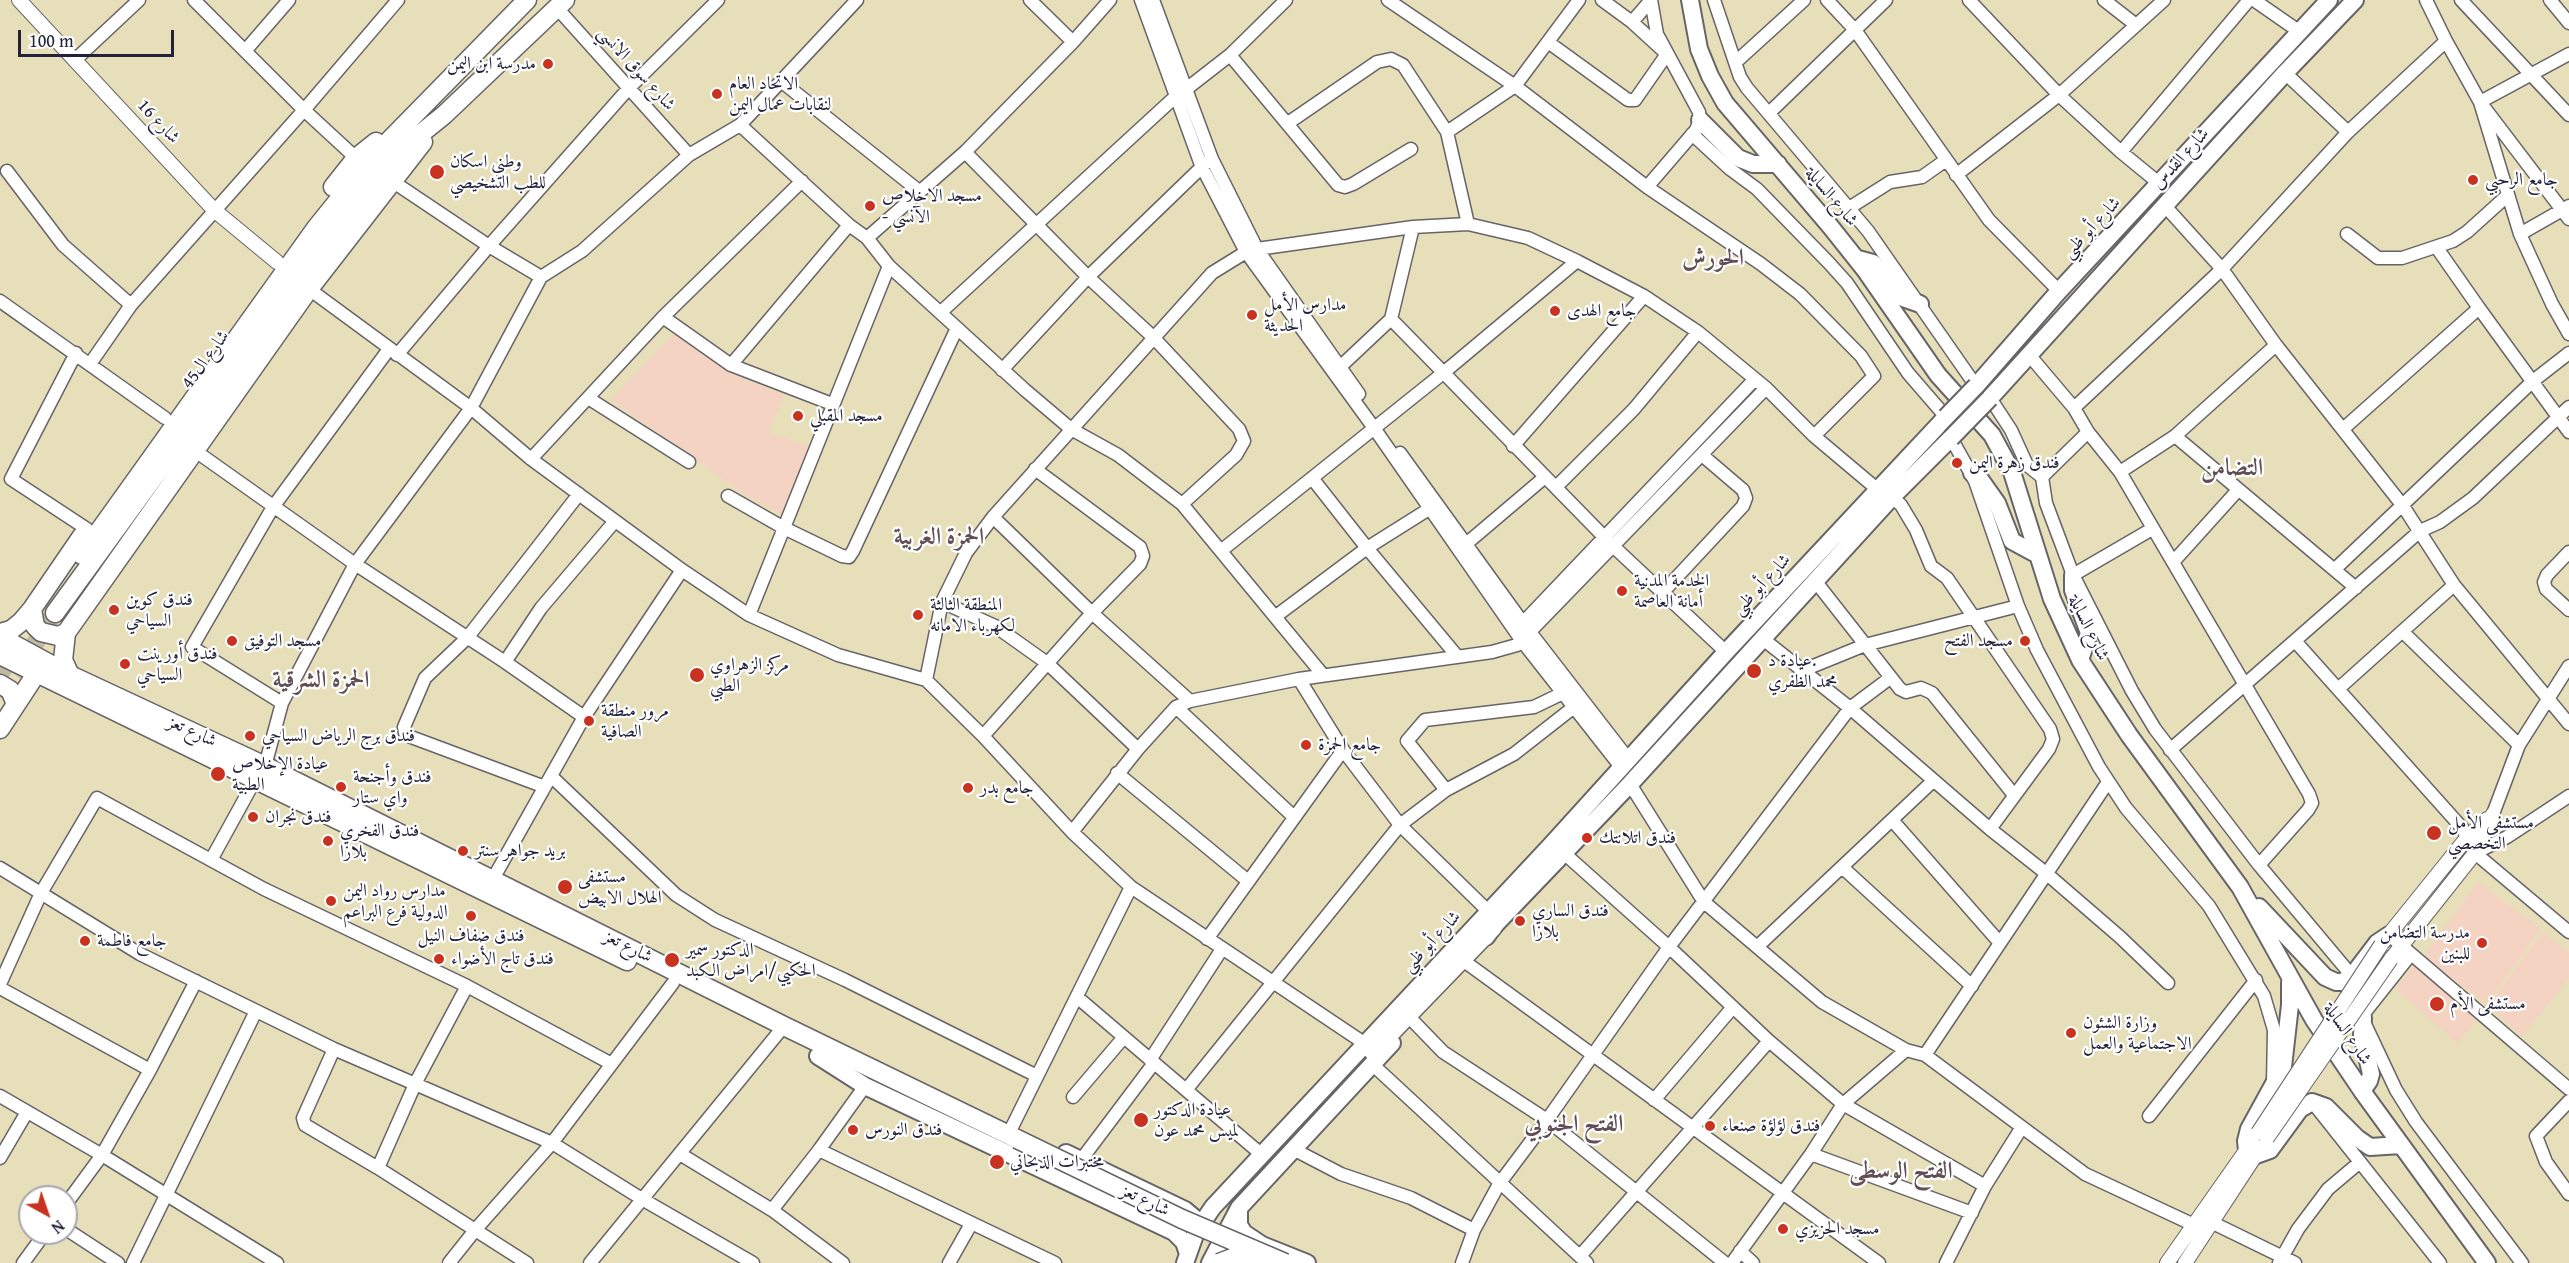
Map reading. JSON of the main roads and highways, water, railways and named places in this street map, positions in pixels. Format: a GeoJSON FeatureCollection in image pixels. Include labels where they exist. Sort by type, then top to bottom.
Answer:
{"type":"FeatureCollection","features":[{"type":"Feature","properties":{"kind":"main road","name":"شارع ال45"},"geometry":{"type":"LineString","coordinates":[[44,610],[316,228],[375,155],[527,0]]}},
{"type":"Feature","properties":{"kind":"main road","name":"شارع السايلة"},"geometry":{"type":"LineString","coordinates":[[1690,0],[1699,49],[1717,89],[1734,116],[1778,164],[1856,259],[1938,375],[1979,418],[2002,451],[2012,472],[2052,599],[2080,660],[2129,735],[2240,887],[2290,981],[2362,1091],[2487,1263]]}},
{"type":"Feature","properties":{"kind":"main road","name":"شارع أبو ظبي"},"geometry":{"type":"LineString","coordinates":[[1490,919],[1564,854],[1816,582],[1946,417],[2059,291],[2329,0]]}},
{"type":"Feature","properties":{"kind":"main road","name":"شارع القدس"},"geometry":{"type":"LineString","coordinates":[[1990,398],[2285,73],[2355,0]]}},
{"type":"Feature","properties":{"kind":"main road","name":"شارع ال45"},"geometry":{"type":"LineString","coordinates":[[0,635],[44,610],[330,235],[398,153],[444,115],[561,4]]}},
{"type":"Feature","properties":{"kind":"main road","name":"شارع ال45"},"geometry":{"type":"LineString","coordinates":[[44,610],[87,528],[277,262],[356,158],[428,99]]}},
{"type":"Feature","properties":{"kind":"main road","name":"شارع ال45"},"geometry":{"type":"LineString","coordinates":[[66,633],[309,289],[444,115]]}},
{"type":"Feature","properties":{"kind":"main road"},"geometry":{"type":"LineString","coordinates":[[1696,127],[1738,158],[1753,164],[1778,164]]}},
{"type":"Feature","properties":{"kind":"main road"},"geometry":{"type":"LineString","coordinates":[[1856,259],[1873,263],[1903,298],[1920,304]]}},
{"type":"Feature","properties":{"kind":"main road","name":"شارع أبو ظبي"},"geometry":{"type":"LineString","coordinates":[[1186,1259],[1201,1222],[1218,1201],[1256,1160],[1369,1053],[1413,1021],[1468,964],[1490,919],[1625,763],[1726,652],[1884,493],[1951,438],[1990,398]]}},
{"type":"Feature","properties":{"kind":"main road"},"geometry":{"type":"LineString","coordinates":[[1972,473],[1980,479],[1997,503],[2012,541],[2038,555]]}},
{"type":"Feature","properties":{"kind":"main road"},"geometry":{"type":"LineString","coordinates":[[2073,575],[2073,590],[2089,633],[2080,660]]}},
{"type":"Feature","properties":{"kind":"main road"},"geometry":{"type":"LineString","coordinates":[[44,610],[35,626],[41,632],[58,636],[66,633],[63,660],[70,675]]}},
{"type":"Feature","properties":{"kind":"main road","name":"شارع تعز"},"geometry":{"type":"LineString","coordinates":[[0,635],[70,675],[260,773],[780,1031],[1014,1138],[1182,1219],[1273,1259]]}},
{"type":"Feature","properties":{"kind":"main road","name":"شارع تعز"},"geometry":{"type":"LineString","coordinates":[[0,655],[36,674],[260,773]]}},
{"type":"Feature","properties":{"kind":"main road"},"geometry":{"type":"LineString","coordinates":[[0,729],[36,674]]}},
{"type":"Feature","properties":{"kind":"main road"},"geometry":{"type":"LineString","coordinates":[[0,684],[10,690],[16,704]]}},
{"type":"Feature","properties":{"kind":"main road","name":"شارع تعز"},"geometry":{"type":"LineString","coordinates":[[489,886],[673,983],[780,1031]]}},
{"type":"Feature","properties":{"kind":"main road"},"geometry":{"type":"LineString","coordinates":[[2240,887],[2325,977],[2336,982],[2342,982],[2352,976],[2377,943],[2395,945]]}},
{"type":"Feature","properties":{"kind":"main road"},"geometry":{"type":"LineString","coordinates":[[1369,1053],[1490,919]]}},
{"type":"Feature","properties":{"kind":"main road"},"geometry":{"type":"LineString","coordinates":[[2290,981],[2283,1067],[2247,1134],[2252,1152],[2270,1150],[2300,1109],[2312,1102],[2326,1107],[2370,1147],[2401,1145]]}},
{"type":"Feature","properties":{"kind":"main road"},"geometry":{"type":"LineString","coordinates":[[2362,1091],[2371,1074],[2362,1035],[2363,1018]]}},
{"type":"Feature","properties":{"kind":"main road"},"geometry":{"type":"LineString","coordinates":[[824,1052],[865,1086],[1174,1232],[1184,1242],[1186,1259]]}},
{"type":"Feature","properties":{"kind":"main road","name":"شارع أبو ظبي"},"geometry":{"type":"LineString","coordinates":[[1215,1257],[1239,1208],[1293,1149],[1369,1053]]}},
{"type":"Feature","properties":{"kind":"main road"},"geometry":{"type":"LineString","coordinates":[[1014,1138],[1081,1160],[1185,1210],[1201,1222],[1210,1239],[1215,1257]]}},
{"type":"Feature","properties":{"kind":"main road"},"geometry":{"type":"LineString","coordinates":[[1256,1160],[1251,1172],[1255,1177],[1261,1179],[1267,1177]]}},
{"type":"Feature","properties":{"kind":"main road"},"geometry":{"type":"LineString","coordinates":[[1120,1206],[1129,1206],[1135,1202],[1137,1194],[1131,1184]]}},
{"type":"Feature","properties":{"kind":"main road"},"geometry":{"type":"LineString","coordinates":[[1185,1210],[1218,1201],[1212,1228],[1215,1257]]}},
{"type":"Feature","properties":{"kind":"main road"},"geometry":{"type":"LineString","coordinates":[[1239,1208],[1239,1225],[1244,1233],[1273,1259]]}},
{"type":"Feature","properties":{"kind":"main road"},"geometry":{"type":"LineString","coordinates":[[1215,1257],[1245,1255],[1307,1263]]}},
{"type":"Feature","properties":{"kind":"main road"},"geometry":{"type":"LineString","coordinates":[[1215,1257],[1230,1257],[1242,1263]]}},
{"type":"Feature","properties":{"kind":"tunnel"},"geometry":{"type":"LineString","coordinates":[[0,697],[55,613]]}},
{"type":"Feature","properties":{"kind":"tunnel"},"geometry":{"type":"LineString","coordinates":[[0,674],[18,647]]}},
{"type":"Feature","properties":{"kind":"tunnel"},"geometry":{"type":"LineString","coordinates":[[1224,1206],[1373,1051]]}},
{"type":"Feature","properties":{"kind":"place","name":"مدرسة ابن اليمن"},"geometry":{"type":"Point","coordinates":[548,64]}},
{"type":"Feature","properties":{"kind":"place","name":"الاتحاد العام لنقابات عمال اليمن"},"geometry":{"type":"Point","coordinates":[717,94]}},
{"type":"Feature","properties":{"kind":"place","name":"وطني اسكان للطب التشخيصي"},"geometry":{"type":"Point","coordinates":[437,172]}},
{"type":"Feature","properties":{"kind":"place","name":"جامع الرحبي"},"geometry":{"type":"Point","coordinates":[2473,180]}},
{"type":"Feature","properties":{"kind":"place","name":"مسجد الاخلاص - الآنسي"},"geometry":{"type":"Point","coordinates":[870,206]}},
{"type":"Feature","properties":{"kind":"place","name":"جامع الهدى"},"geometry":{"type":"Point","coordinates":[1555,311]}},
{"type":"Feature","properties":{"kind":"place","name":"مدارس الأمل الحديثة"},"geometry":{"type":"Point","coordinates":[1252,315]}},
{"type":"Feature","properties":{"kind":"place","name":"مسجد المقبلي"},"geometry":{"type":"Point","coordinates":[798,416]}},
{"type":"Feature","properties":{"kind":"place","name":"فندق زهرة اليمن"},"geometry":{"type":"Point","coordinates":[1957,463]}},
{"type":"Feature","properties":{"kind":"place","name":"الخدمة المدنية أمانة العاصمة"},"geometry":{"type":"Point","coordinates":[1622,591]}},
{"type":"Feature","properties":{"kind":"place","name":"فندق كوين السياحي"},"geometry":{"type":"Point","coordinates":[114,610]}},
{"type":"Feature","properties":{"kind":"place","name":"المنطقة الثالثة لكهرباء الامانه"},"geometry":{"type":"Point","coordinates":[918,615]}},
{"type":"Feature","properties":{"kind":"place","name":"مسجد التوفيق"},"geometry":{"type":"Point","coordinates":[232,641]}},
{"type":"Feature","properties":{"kind":"place","name":"مسجد الفتح"},"geometry":{"type":"Point","coordinates":[2025,641]}},
{"type":"Feature","properties":{"kind":"place","name":"فندق أورينت السياحي"},"geometry":{"type":"Point","coordinates":[125,664]}},
{"type":"Feature","properties":{"kind":"place","name":"عيادة د. محمد الظفري"},"geometry":{"type":"Point","coordinates":[1754,671]}},
{"type":"Feature","properties":{"kind":"place","name":"مركز الزهراوي الطبي"},"geometry":{"type":"Point","coordinates":[697,675]}},
{"type":"Feature","properties":{"kind":"place","name":"مرور منطقة الصافية"},"geometry":{"type":"Point","coordinates":[589,721]}},
{"type":"Feature","properties":{"kind":"place","name":"فندق برج الرياض السياحي"},"geometry":{"type":"Point","coordinates":[250,736]}},
{"type":"Feature","properties":{"kind":"place","name":"جامع الحمزة"},"geometry":{"type":"Point","coordinates":[1306,745]}},
{"type":"Feature","properties":{"kind":"place","name":"عيادة الإخلاص الطبية"},"geometry":{"type":"Point","coordinates":[218,774]}},
{"type":"Feature","properties":{"kind":"place","name":"فندق وأجنحة واي ستار"},"geometry":{"type":"Point","coordinates":[341,787]}},
{"type":"Feature","properties":{"kind":"place","name":"جامع بدر"},"geometry":{"type":"Point","coordinates":[968,788]}},
{"type":"Feature","properties":{"kind":"place","name":"فندق نجران"},"geometry":{"type":"Point","coordinates":[253,817]}},
{"type":"Feature","properties":{"kind":"place","name":"مستشفى الأمل التخصصي"},"geometry":{"type":"Point","coordinates":[2434,833]}},
{"type":"Feature","properties":{"kind":"place","name":"فندق اتلانتك"},"geometry":{"type":"Point","coordinates":[1587,838]}},
{"type":"Feature","properties":{"kind":"place","name":"فندق الفخري بلازا"},"geometry":{"type":"Point","coordinates":[328,841]}},
{"type":"Feature","properties":{"kind":"place","name":"بريد جواهر سنتر"},"geometry":{"type":"Point","coordinates":[463,851]}},
{"type":"Feature","properties":{"kind":"place","name":"مستشفى الهلال الابيض"},"geometry":{"type":"Point","coordinates":[565,887]}},
{"type":"Feature","properties":{"kind":"place","name":"مدارس رواد اليمن الدولية فرع البراعم"},"geometry":{"type":"Point","coordinates":[331,901]}},
{"type":"Feature","properties":{"kind":"place","name":"فندق ضفاف النيل"},"geometry":{"type":"Point","coordinates":[471,916]}},
{"type":"Feature","properties":{"kind":"place","name":"فندق الساري بلازا"},"geometry":{"type":"Point","coordinates":[1520,921]}},
{"type":"Feature","properties":{"kind":"place","name":"جامع فاطمة"},"geometry":{"type":"Point","coordinates":[85,941]}},
{"type":"Feature","properties":{"kind":"place","name":"مدرسة التضامن للبنين"},"geometry":{"type":"Point","coordinates":[2482,943]}},
{"type":"Feature","properties":{"kind":"place","name":"فندق تاج الأضواء"},"geometry":{"type":"Point","coordinates":[439,959]}},
{"type":"Feature","properties":{"kind":"place","name":"الدكتور سمير الحكيي/امراض الكبد"},"geometry":{"type":"Point","coordinates":[672,960]}},
{"type":"Feature","properties":{"kind":"place","name":"مستشفى الأم"},"geometry":{"type":"Point","coordinates":[2437,1004]}},
{"type":"Feature","properties":{"kind":"place","name":"وزارة الشئون الاجتماعية والعمل"},"geometry":{"type":"Point","coordinates":[2071,1033]}},
{"type":"Feature","properties":{"kind":"place","name":"عيادة الدكتور لميس محمد عون"},"geometry":{"type":"Point","coordinates":[1141,1120]}},
{"type":"Feature","properties":{"kind":"place","name":"فندق لؤلؤة صنعاء"},"geometry":{"type":"Point","coordinates":[1710,1126]}},
{"type":"Feature","properties":{"kind":"place","name":"فندق النورس"},"geometry":{"type":"Point","coordinates":[853,1130]}},
{"type":"Feature","properties":{"kind":"place","name":"مختبرات الذبحاني"},"geometry":{"type":"Point","coordinates":[997,1162]}},
{"type":"Feature","properties":{"kind":"place","name":"مسجد الحزيزي"},"geometry":{"type":"Point","coordinates":[1783,1229]}},
{"type":"Feature","properties":{"kind":"district","name":"الحورش"},"geometry":{"type":"Point","coordinates":[1713,259]}},
{"type":"Feature","properties":{"kind":"district","name":"التضامن"},"geometry":{"type":"Point","coordinates":[2232,469]}},
{"type":"Feature","properties":{"kind":"district","name":"الحمزة الغربية"},"geometry":{"type":"Point","coordinates":[939,538]}},
{"type":"Feature","properties":{"kind":"district","name":"الحمزة الشرقية"},"geometry":{"type":"Point","coordinates":[321,681]}},
{"type":"Feature","properties":{"kind":"district","name":"الفتح الجنوبي"},"geometry":{"type":"Point","coordinates":[1574,1125]}},
{"type":"Feature","properties":{"kind":"district","name":"الفتح الوسطى"},"geometry":{"type":"Point","coordinates":[1901,1172]}}]}
